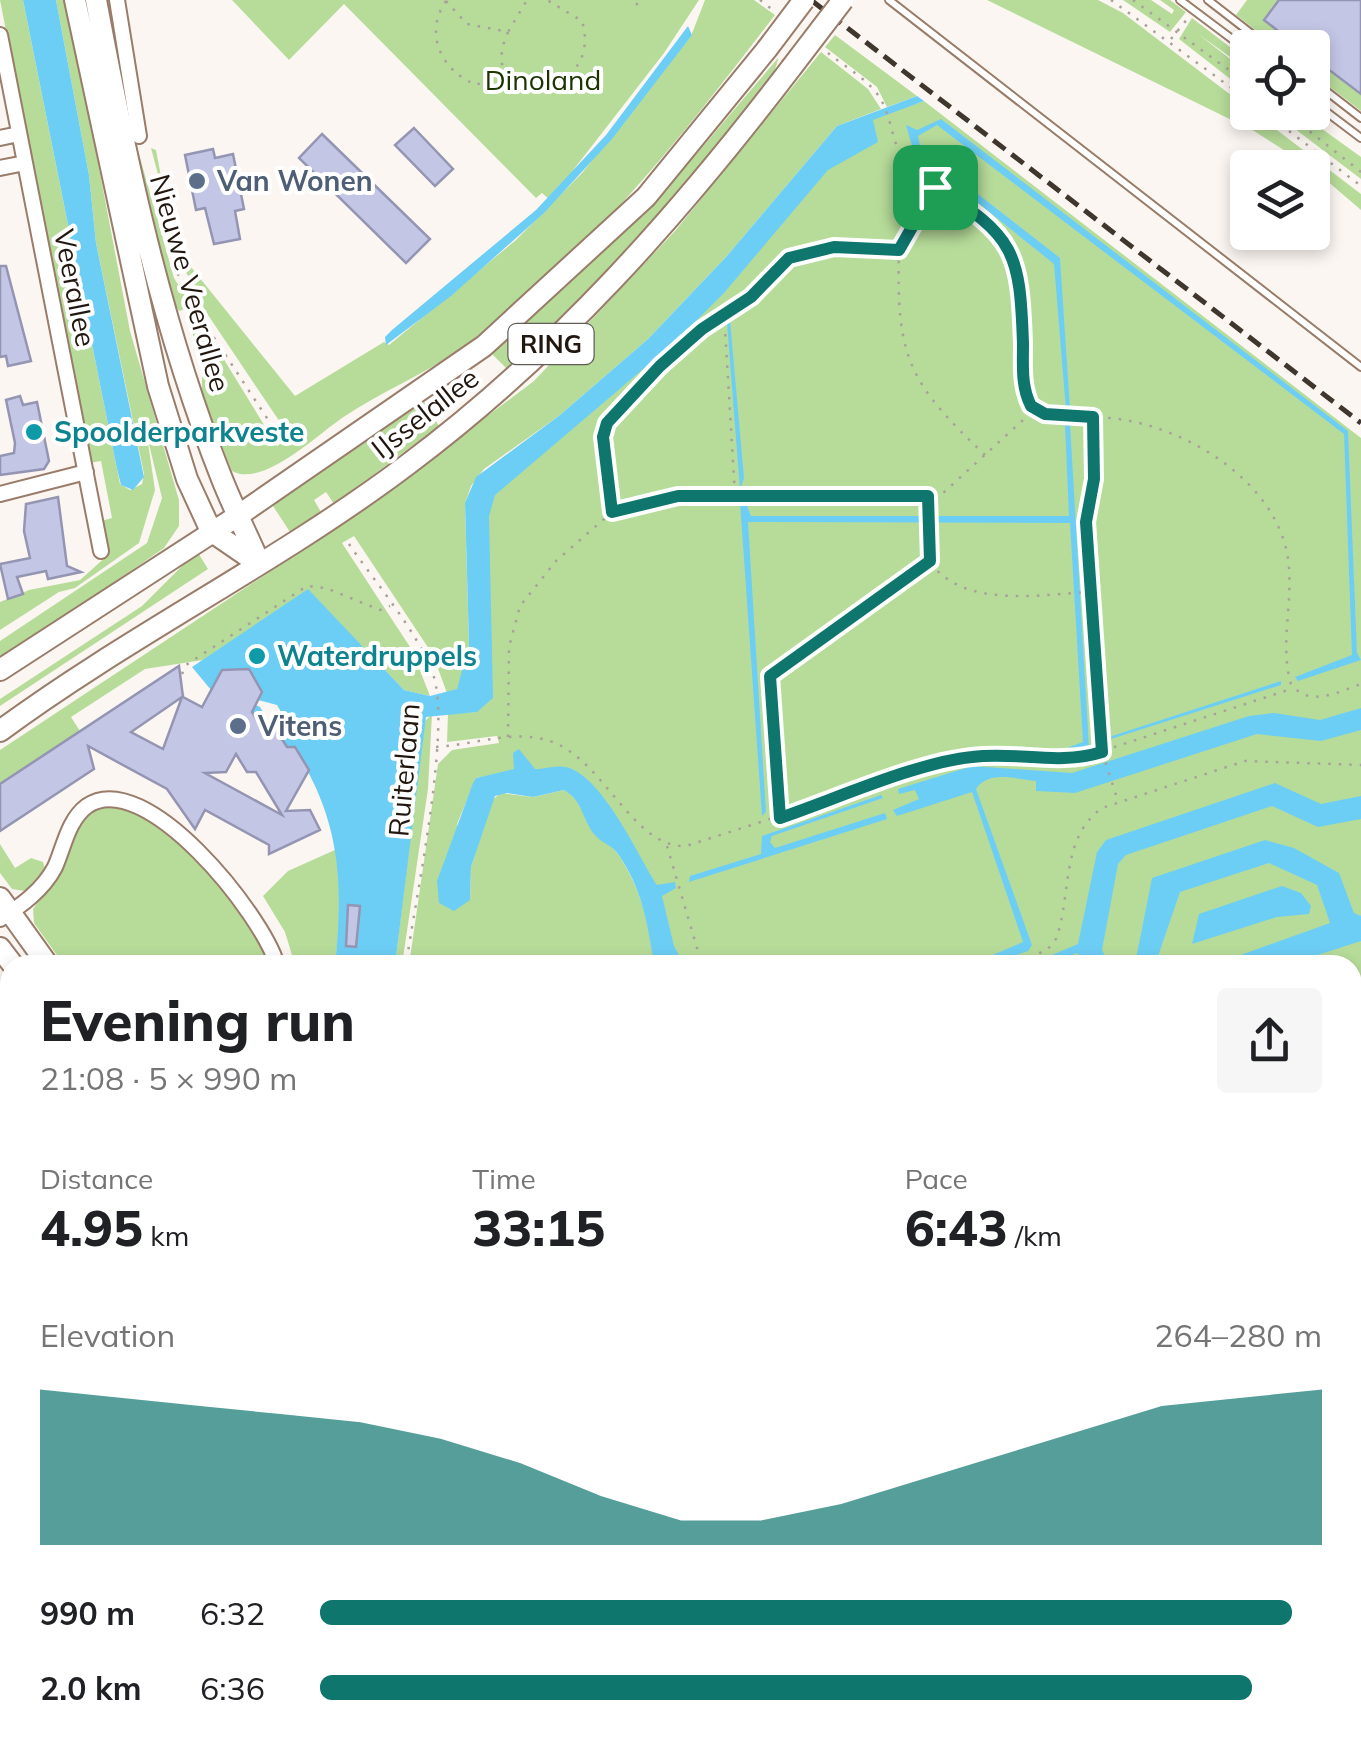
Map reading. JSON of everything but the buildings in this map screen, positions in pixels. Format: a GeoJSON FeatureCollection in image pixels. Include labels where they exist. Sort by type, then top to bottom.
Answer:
{"type":"FeatureCollection","features":[{"type":"Feature","properties":{"kind":"main road","name":"Nieuwe Veerallee"},"geometry":{"type":"LineString","coordinates":[[75,0],[158,386],[187,479],[211,531]]}},
{"type":"Feature","properties":{"kind":"main road","name":"Nieuwe Veerallee"},"geometry":{"type":"LineString","coordinates":[[96,0],[138,206],[202,423],[259,564]]}},
{"type":"Feature","properties":{"kind":"main road","name":"IJsselallee"},"geometry":{"type":"LineString","coordinates":[[0,670],[240,515],[484,346],[562,278],[671,169],[804,0]]}},
{"type":"Feature","properties":{"kind":"main road","name":"IJsselallee"},"geometry":{"type":"LineString","coordinates":[[0,731],[408,465],[536,358],[647,246],[842,0]]}},
{"type":"Feature","properties":{"kind":"main road"},"geometry":{"type":"LineString","coordinates":[[211,531],[259,564]]}},
{"type":"Feature","properties":{"kind":"main road"},"geometry":{"type":"LineString","coordinates":[[4,910],[40,955]]}},
{"type":"Feature","properties":{"kind":"street"},"geometry":{"type":"LineString","coordinates":[[117,0],[139,136]]}},
{"type":"Feature","properties":{"kind":"street","name":"Veerallee"},"geometry":{"type":"LineString","coordinates":[[0,34],[102,550]]}},
{"type":"Feature","properties":{"kind":"street"},"geometry":{"type":"LineString","coordinates":[[0,138],[20,134]]}},
{"type":"Feature","properties":{"kind":"street"},"geometry":{"type":"LineString","coordinates":[[0,168],[25,163]]}},
{"type":"Feature","properties":{"kind":"street"},"geometry":{"type":"LineString","coordinates":[[0,494],[86,472]]}},
{"type":"Feature","properties":{"kind":"street"},"geometry":{"type":"LineString","coordinates":[[4,910],[45,881],[79,814],[96,801],[119,799],[160,820],[209,864],[256,917],[273,955]]}},
{"type":"Feature","properties":{"kind":"lane"},"geometry":{"type":"LineString","coordinates":[[889,0],[1361,366]]}},
{"type":"Feature","properties":{"kind":"lane"},"geometry":{"type":"LineString","coordinates":[[1180,0],[1230,38]]}},
{"type":"Feature","properties":{"kind":"lane"},"geometry":{"type":"LineString","coordinates":[[1208,0],[1247,30]]}},
{"type":"Feature","properties":{"kind":"lane"},"geometry":{"type":"LineString","coordinates":[[1330,94],[1361,118]]}},
{"type":"Feature","properties":{"kind":"lane"},"geometry":{"type":"LineString","coordinates":[[1330,115],[1361,138]]}},
{"type":"Feature","properties":{"kind":"path"},"geometry":{"type":"LineString","coordinates":[[500,70],[478,85],[459,78],[440,52],[433,29],[446,0],[466,24],[508,32]]}},
{"type":"Feature","properties":{"kind":"path"},"geometry":{"type":"LineString","coordinates":[[500,70],[500,52],[527,0]]}},
{"type":"Feature","properties":{"kind":"path"},"geometry":{"type":"LineString","coordinates":[[500,70],[520,86],[539,87],[575,72],[585,56],[587,37],[582,21],[568,9],[547,0]]}},
{"type":"Feature","properties":{"kind":"path"},"geometry":{"type":"LineString","coordinates":[[568,9],[571,0]]}},
{"type":"Feature","properties":{"kind":"path"},"geometry":{"type":"LineString","coordinates":[[636,4],[642,0]]}},
{"type":"Feature","properties":{"kind":"path"},"geometry":{"type":"LineString","coordinates":[[1111,0],[1230,86]]}},
{"type":"Feature","properties":{"kind":"path"},"geometry":{"type":"LineString","coordinates":[[1133,0],[1230,70]]}},
{"type":"Feature","properties":{"kind":"path"},"geometry":{"type":"LineString","coordinates":[[1170,40],[1194,10]]}},
{"type":"Feature","properties":{"kind":"path"},"geometry":{"type":"LineString","coordinates":[[884,106],[904,162],[976,213],[1011,251],[1021,294],[1024,384],[1034,410],[1051,416],[1093,417],[1150,426],[1182,440],[1248,483],[1276,515],[1289,567],[1288,666],[1294,688]]}},
{"type":"Feature","properties":{"kind":"path"},"geometry":{"type":"LineString","coordinates":[[1288,130],[1361,186]]}},
{"type":"Feature","properties":{"kind":"path"},"geometry":{"type":"LineString","coordinates":[[1307,130],[1361,172]]}},
{"type":"Feature","properties":{"kind":"path"},"geometry":{"type":"LineString","coordinates":[[935,187],[899,250],[900,337],[912,372],[930,400],[986,456]]}},
{"type":"Feature","properties":{"kind":"path"},"geometry":{"type":"LineString","coordinates":[[612,512],[603,437],[607,423],[660,366],[724,313],[751,297],[782,262],[834,247],[899,250]]}},
{"type":"Feature","properties":{"kind":"path"},"geometry":{"type":"LineString","coordinates":[[170,255],[192,304],[282,442]]}},
{"type":"Feature","properties":{"kind":"path"},"geometry":{"type":"LineString","coordinates":[[724,313],[735,496]]}},
{"type":"Feature","properties":{"kind":"path"},"geometry":{"type":"LineString","coordinates":[[508,738],[509,647],[520,606],[556,561],[612,512],[652,499],[928,496],[950,490],[1034,410]]}},
{"type":"Feature","properties":{"kind":"path"},"geometry":{"type":"LineString","coordinates":[[1093,417],[1094,479],[1086,522],[1090,592],[1102,752],[1119,802]]}},
{"type":"Feature","properties":{"kind":"path"},"geometry":{"type":"LineString","coordinates":[[928,496],[930,561],[941,574],[969,590],[1090,592]]}},
{"type":"Feature","properties":{"kind":"path","name":"Ruiterlaan"},"geometry":{"type":"LineString","coordinates":[[349,544],[432,672],[436,689],[436,747],[407,955]]}},
{"type":"Feature","properties":{"kind":"path"},"geometry":{"type":"LineString","coordinates":[[780,818],[770,676],[930,561]]}},
{"type":"Feature","properties":{"kind":"path"},"geometry":{"type":"LineString","coordinates":[[182,674],[186,665],[307,586],[326,588],[380,610],[390,606]]}},
{"type":"Feature","properties":{"kind":"path"},"geometry":{"type":"LineString","coordinates":[[436,747],[508,738],[541,739],[578,754],[645,829],[668,844],[699,844],[958,759],[998,756],[1060,761],[1102,752],[1294,688],[1316,698],[1361,684]]}},
{"type":"Feature","properties":{"kind":"path"},"geometry":{"type":"LineString","coordinates":[[1035,955],[1047,950],[1056,939],[1081,829],[1102,808],[1244,761],[1361,765]]}},
{"type":"Feature","properties":{"kind":"path"},"geometry":{"type":"LineString","coordinates":[[668,844],[665,852],[699,955]]}},
{"type":"Feature","properties":{"kind":"green space"},"geometry":{"type":"Polygon","coordinates":[[[0,0],[23,0],[120,484],[130,490],[142,484],[144,474],[96,243],[89,175],[56,0],[67,0],[130,331],[179,500],[179,526],[164,548],[0,661],[0,641],[147,543],[162,498],[147,436],[155,490],[139,543],[75,588],[59,592],[0,630],[0,602],[29,590],[80,580],[108,555],[101,521],[112,518],[101,461],[90,463],[0,0]]]}},
{"type":"Feature","properties":{"kind":"green space","name":"Dinoland"},"geometry":{"type":"Polygon","coordinates":[[[232,0],[699,0],[664,53],[550,200],[542,193],[536,198],[344,4],[289,60],[232,0]]]}},
{"type":"Feature","properties":{"kind":"green space"},"geometry":{"type":"Polygon","coordinates":[[[705,0],[754,0],[775,15],[668,150],[591,236],[507,313],[447,358],[342,418],[273,466],[244,474],[232,471],[202,396],[202,364],[185,309],[179,311],[171,297],[133,153],[137,147],[174,278],[277,446],[290,437],[206,312],[181,262],[151,148],[156,150],[165,197],[191,267],[295,396],[384,342],[389,345],[516,240],[582,173],[691,36],[705,0]]]}},
{"type":"Feature","properties":{"kind":"green space"},"geometry":{"type":"Polygon","coordinates":[[[987,0],[1098,0],[1123,13],[1230,94],[1230,119],[987,0]]]}},
{"type":"Feature","properties":{"kind":"green space"},"geometry":{"type":"Polygon","coordinates":[[[1123,0],[1151,0],[1172,14],[1174,10],[1160,0],[1170,0],[1186,12],[1170,32],[1123,0]]]}},
{"type":"Feature","properties":{"kind":"green space"},"geometry":{"type":"Polygon","coordinates":[[[1247,0],[1278,0],[1263,20],[1276,30],[1256,30],[1236,15],[1247,0]]]}},
{"type":"Feature","properties":{"kind":"green space"},"geometry":{"type":"Polygon","coordinates":[[[1192,18],[1230,47],[1230,57],[1198,34],[1230,59],[1230,79],[1179,39],[1192,18]]]}},
{"type":"Feature","properties":{"kind":"green space"},"geometry":{"type":"Polygon","coordinates":[[[835,35],[917,96],[887,107],[877,87],[825,47],[835,35]]]}},
{"type":"Feature","properties":{"kind":"green space"},"geometry":{"type":"Polygon","coordinates":[[[821,52],[868,89],[881,109],[837,126],[726,257],[648,339],[560,415],[484,469],[471,486],[465,504],[469,645],[458,689],[447,693],[433,655],[354,536],[342,543],[412,650],[430,696],[404,690],[308,590],[203,660],[145,669],[71,717],[80,731],[0,784],[0,750],[345,522],[534,381],[675,231],[821,52]]]}},
{"type":"Feature","properties":{"kind":"green space"},"geometry":{"type":"Polygon","coordinates":[[[778,58],[768,83],[704,166],[507,369],[491,353],[648,211],[778,58]]]}},
{"type":"Feature","properties":{"kind":"green space"},"geometry":{"type":"Polygon","coordinates":[[[1330,72],[1361,95],[1361,111],[1330,87],[1330,72]]]}},
{"type":"Feature","properties":{"kind":"green space"},"geometry":{"type":"Polygon","coordinates":[[[924,101],[1361,438],[1361,955],[667,955],[656,911],[581,788],[505,772],[476,778],[457,824],[470,900],[471,867],[492,800],[501,793],[533,797],[564,790],[577,802],[594,831],[615,850],[633,880],[653,955],[410,955],[438,764],[452,750],[499,743],[497,736],[447,742],[448,713],[477,712],[478,499],[637,365],[865,121],[924,101]]]}},
{"type":"Feature","properties":{"kind":"green space"},"geometry":{"type":"Polygon","coordinates":[[[1277,130],[1303,150],[1284,150],[1254,131],[1277,130]]]}},
{"type":"Feature","properties":{"kind":"green space"},"geometry":{"type":"Polygon","coordinates":[[[1296,130],[1324,130],[1361,157],[1361,179],[1330,155],[1330,150],[1323,150],[1296,130]]]}},
{"type":"Feature","properties":{"kind":"green space"},"geometry":{"type":"Polygon","coordinates":[[[1330,170],[1361,194],[1361,210],[1330,183],[1330,170]]]}},
{"type":"Feature","properties":{"kind":"green space"},"geometry":{"type":"Polygon","coordinates":[[[424,402],[439,426],[334,504],[326,492],[314,500],[321,512],[290,532],[271,503],[424,402]]]}},
{"type":"Feature","properties":{"kind":"green space"},"geometry":{"type":"Polygon","coordinates":[[[197,551],[208,569],[0,706],[0,699],[142,606],[197,551]]]}},
{"type":"Feature","properties":{"kind":"green space"},"geometry":{"type":"Polygon","coordinates":[[[432,714],[428,789],[403,955],[396,955],[424,722],[432,714]]]}},
{"type":"Feature","properties":{"kind":"green space"},"geometry":{"type":"Polygon","coordinates":[[[106,805],[131,812],[180,844],[225,891],[265,955],[57,955],[34,923],[33,909],[53,884],[73,838],[94,811],[106,805]]]}},
{"type":"Feature","properties":{"kind":"green space"},"geometry":{"type":"Polygon","coordinates":[[[0,844],[15,868],[31,858],[43,862],[45,869],[25,891],[12,889],[0,873],[0,844]]]}},
{"type":"Feature","properties":{"kind":"green space"},"geometry":{"type":"Polygon","coordinates":[[[337,849],[341,909],[336,955],[292,955],[285,932],[263,896],[288,871],[337,849]]]}},
{"type":"Feature","properties":{"kind":"water"},"geometry":{"type":"Polygon","coordinates":[[[23,0],[56,0],[89,175],[96,243],[144,477],[133,490],[121,485],[117,469],[23,0]]]}},
{"type":"Feature","properties":{"kind":"water"},"geometry":{"type":"Polygon","coordinates":[[[688,26],[692,35],[612,139],[544,213],[451,296],[386,345],[385,337],[392,330],[536,210],[606,135],[688,26]]]}},
{"type":"Feature","properties":{"kind":"water"},"geometry":{"type":"Polygon","coordinates":[[[917,96],[924,101],[873,120],[878,142],[828,170],[724,293],[676,341],[495,495],[489,516],[493,698],[477,712],[426,717],[396,955],[336,955],[338,879],[330,826],[294,748],[284,746],[252,712],[256,705],[268,720],[277,721],[281,712],[277,705],[258,700],[262,692],[249,669],[222,669],[211,690],[192,667],[308,589],[404,690],[430,696],[457,689],[469,645],[465,503],[476,477],[560,415],[648,339],[726,257],[837,126],[917,96]]]}},
{"type":"Feature","properties":{"kind":"water"},"geometry":{"type":"Polygon","coordinates":[[[941,119],[1348,431],[1357,653],[1361,660],[1298,681],[1295,677],[1352,655],[1344,434],[937,125],[918,136],[921,150],[1060,258],[1070,409],[1066,410],[1054,264],[912,146],[906,125],[917,130],[941,119]]]}},
{"type":"Feature","properties":{"kind":"water"},"geometry":{"type":"Polygon","coordinates":[[[730,320],[744,478],[740,490],[727,323],[730,320]]]}},
{"type":"Feature","properties":{"kind":"water"},"geometry":{"type":"Polygon","coordinates":[[[1070,424],[1089,747],[1056,752],[1083,742],[1070,523],[748,522],[766,812],[762,816],[740,502],[746,503],[751,516],[1069,516],[1065,425],[1070,424]]]}},
{"type":"Feature","properties":{"kind":"water"},"geometry":{"type":"Polygon","coordinates":[[[1281,681],[1281,685],[1111,739],[1112,736],[1281,681]]]}},
{"type":"Feature","properties":{"kind":"water"},"geometry":{"type":"Polygon","coordinates":[[[1361,708],[1361,730],[1321,741],[1257,734],[1075,793],[1036,791],[1036,781],[1012,778],[981,783],[976,789],[1032,945],[1017,955],[992,955],[1023,942],[972,792],[897,816],[893,810],[919,799],[915,790],[899,794],[898,789],[972,766],[1072,773],[1249,716],[1274,713],[1320,720],[1361,708]]]}},
{"type":"Feature","properties":{"kind":"water"},"geometry":{"type":"Polygon","coordinates":[[[519,749],[535,769],[566,767],[580,773],[606,801],[657,885],[675,882],[676,888],[662,896],[679,955],[652,955],[633,880],[616,851],[594,834],[575,799],[564,790],[533,797],[507,793],[495,796],[471,867],[470,900],[454,911],[439,903],[437,881],[473,783],[476,778],[514,769],[513,753],[519,749]]]}},
{"type":"Feature","properties":{"kind":"water"},"geometry":{"type":"Polygon","coordinates":[[[1275,783],[1321,804],[1361,796],[1361,819],[1318,827],[1272,806],[1126,855],[1118,864],[1102,950],[1105,955],[1052,955],[1078,944],[1097,852],[1106,840],[1275,783]]]}},
{"type":"Feature","properties":{"kind":"water"},"geometry":{"type":"Polygon","coordinates":[[[881,795],[883,798],[772,836],[770,842],[775,848],[885,813],[887,819],[689,882],[690,876],[761,854],[762,836],[881,795]]]}},
{"type":"Feature","properties":{"kind":"water"},"geometry":{"type":"Polygon","coordinates":[[[1265,840],[1294,848],[1339,873],[1354,913],[1361,916],[1361,941],[1318,955],[1241,955],[1330,923],[1317,885],[1269,863],[1180,892],[1158,955],[1136,955],[1152,878],[1265,840]]]}},
{"type":"Feature","properties":{"kind":"water"},"geometry":{"type":"Polygon","coordinates":[[[1282,886],[1301,893],[1311,906],[1309,914],[1277,917],[1192,944],[1199,914],[1282,886]]]}},
{"type":"Feature","properties":{"kind":"railway"},"geometry":{"type":"LineString","coordinates":[[811,0],[1361,423]]}},
{"type":"Feature","properties":{"kind":"place","name":"Van Wonen"},"geometry":{"type":"Point","coordinates":[197,181]}},
{"type":"Feature","properties":{"kind":"place","name":"Spoolderparkveste"},"geometry":{"type":"Point","coordinates":[34,432]}},
{"type":"Feature","properties":{"kind":"place","name":"Waterdruppels"},"geometry":{"type":"Point","coordinates":[257,656]}},
{"type":"Feature","properties":{"kind":"place","name":"Vitens"},"geometry":{"type":"Point","coordinates":[238,726]}},
{"type":"Feature","properties":{"kind":"route"},"geometry":{"type":"LineString","coordinates":[[935,187],[988,223],[1013,255],[1021,294],[1024,384],[1031,406],[1045,414],[1093,417],[1094,479],[1086,522],[1102,752],[1060,761],[998,756],[958,759],[780,818],[770,676],[930,561],[928,496],[678,496],[652,499],[612,512],[603,437],[607,423],[660,366],[702,329],[751,297],[782,262],[822,248],[899,250],[935,187]]}}]}
